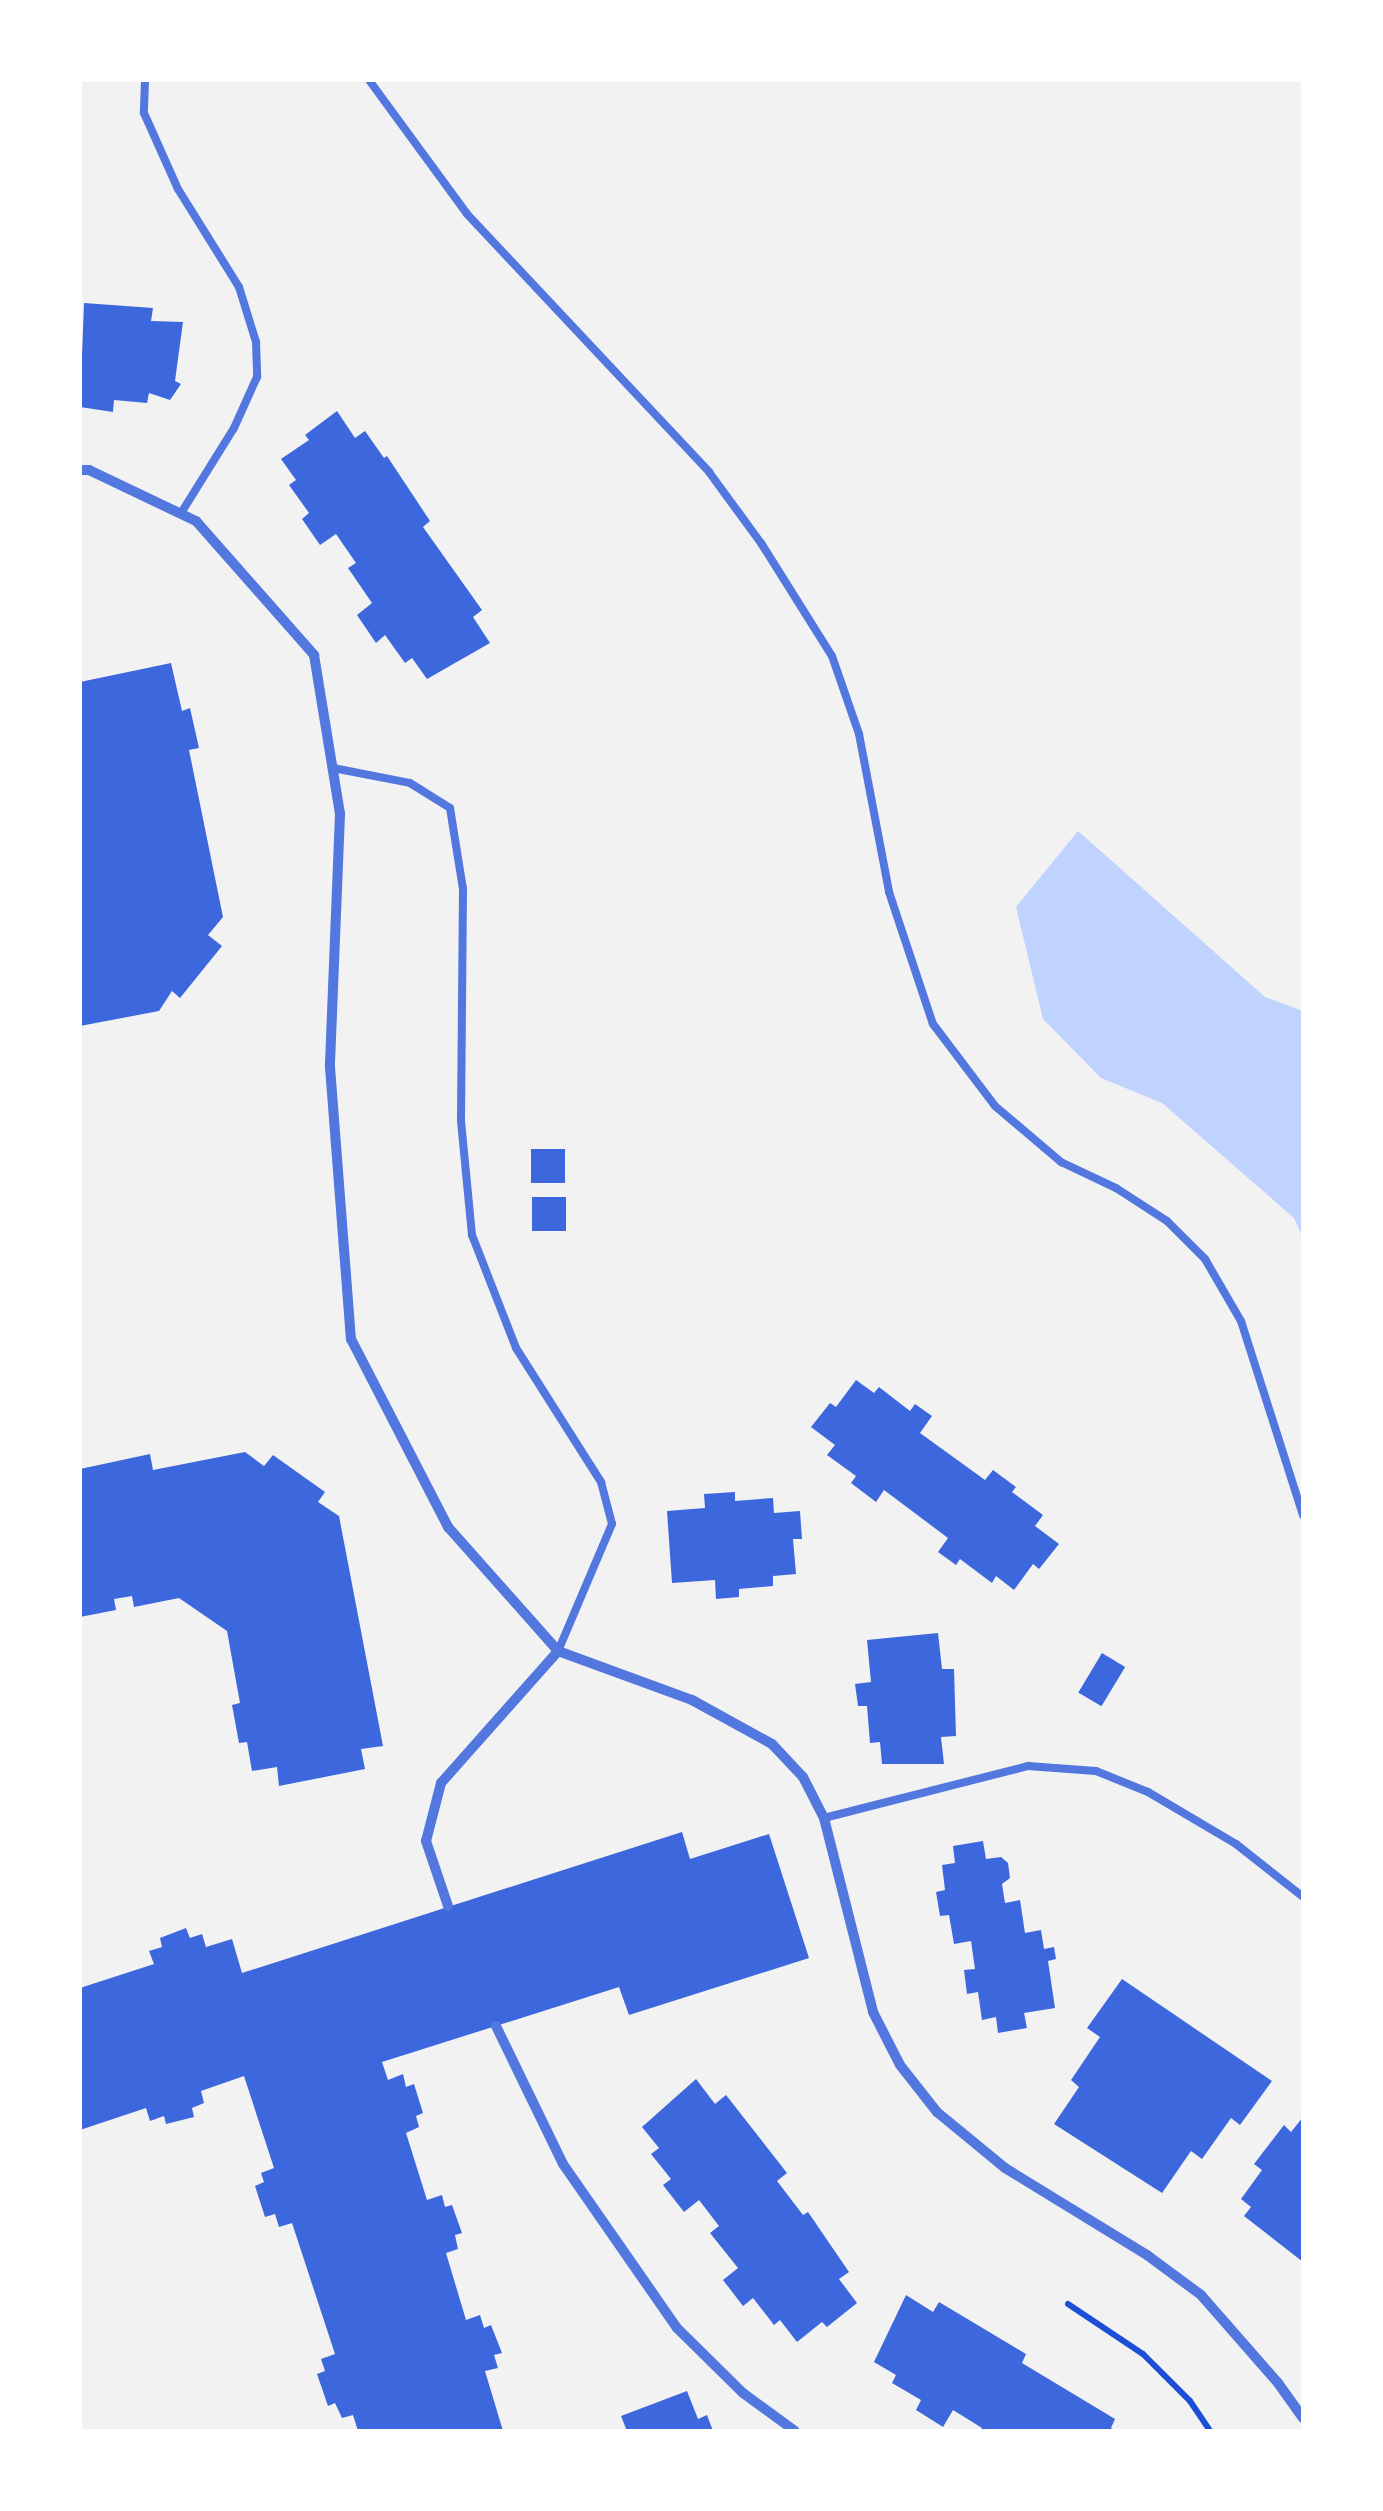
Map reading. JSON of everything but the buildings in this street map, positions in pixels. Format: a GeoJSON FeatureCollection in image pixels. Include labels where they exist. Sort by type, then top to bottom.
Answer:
{"type":"FeatureCollection","features":[{"type":"Feature","properties":{"kind":"street"},"geometry":{"type":"LineString","coordinates":[[80,470],[89,470],[196,521],[314,655],[340,814],[330,1067],[351,1338],[448,1527],[558,1651],[692,1700],[750,1728],[804,1777],[824,1818],[873,2012],[912,2081],[937,2112],[1005,2168],[1147,2255],[1201,2295],[1278,2383],[1303,2418]]}},
{"type":"Feature","properties":{"kind":"street"},"geometry":{"type":"LineString","coordinates":[[448,1906],[426,1842],[441,1783],[558,1651]]}},
{"type":"Feature","properties":{"kind":"street"},"geometry":{"type":"LineString","coordinates":[[496,2026],[562,2164],[676,2328],[743,2393],[795,2431]]}},
{"type":"Feature","properties":{"kind":"lane"},"geometry":{"type":"LineString","coordinates":[[145,80],[144,113],[178,189],[239,288],[256,342],[258,377],[234,428],[181,514]]}},
{"type":"Feature","properties":{"kind":"lane"},"geometry":{"type":"LineString","coordinates":[[368,80],[467,214],[708,472],[761,543],[832,656],[859,734],[890,892],[933,1024],[994,1106],[1061,1162],[1116,1188],[1167,1221],[1205,1259],[1240,1321],[1303,1515]]}},
{"type":"Feature","properties":{"kind":"lane"},"geometry":{"type":"LineString","coordinates":[[333,768],[410,783],[450,808],[463,889],[460,1121],[472,1235],[516,1348],[601,1482],[612,1524],[558,1651]]}},
{"type":"Feature","properties":{"kind":"lane"},"geometry":{"type":"LineString","coordinates":[[824,1818],[1028,1766],[1096,1771],[1148,1792],[1236,1844],[1303,1897]]}},
{"type":"Feature","properties":{"kind":"path"},"geometry":{"type":"LineString","coordinates":[[1068,2304],[1143,2354],[1190,2401],[1210,2431]]}},
{"type":"Feature","properties":{"kind":"water"},"geometry":{"type":"Polygon","coordinates":[[[1078,831],[1265,997],[1303,1011],[1303,1238],[1294,1218],[1162,1103],[1101,1078],[1043,1019],[1016,907],[1078,831]]]}}]}
